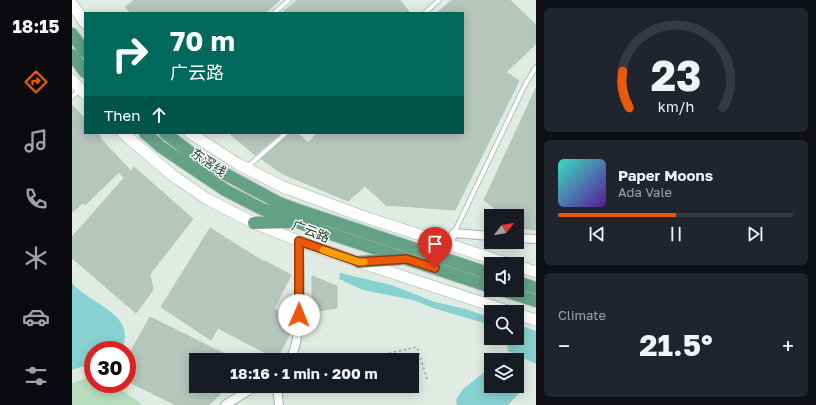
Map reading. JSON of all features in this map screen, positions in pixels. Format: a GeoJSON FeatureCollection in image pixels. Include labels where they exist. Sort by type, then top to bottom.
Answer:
{"type":"FeatureCollection","features":[{"type":"Feature","properties":{"kind":"main road"},"geometry":{"type":"LineString","coordinates":[[72,4],[84,22]]}},
{"type":"Feature","properties":{"kind":"main road"},"geometry":{"type":"LineString","coordinates":[[72,34],[84,51]]}},
{"type":"Feature","properties":{"kind":"main road"},"geometry":{"type":"LineString","coordinates":[[72,55],[84,71]]}},
{"type":"Feature","properties":{"kind":"main road"},"geometry":{"type":"LineString","coordinates":[[72,80],[79,94]]}},
{"type":"Feature","properties":{"kind":"main road","name":"广云路"},"geometry":{"type":"LineString","coordinates":[[124,134],[172,175],[207,199],[254,224],[359,262],[491,305]]}},
{"type":"Feature","properties":{"kind":"main road","name":"东滘线"},"geometry":{"type":"LineString","coordinates":[[146,134],[161,147],[225,190],[262,208]]}},
{"type":"Feature","properties":{"kind":"main road","name":"广云路"},"geometry":{"type":"LineString","coordinates":[[166,134],[200,160],[277,202],[484,272]]}},
{"type":"Feature","properties":{"kind":"main road"},"geometry":{"type":"LineString","coordinates":[[191,134],[246,168],[289,190],[362,216],[488,257]]}},
{"type":"Feature","properties":{"kind":"main road","name":"广云路"},"geometry":{"type":"LineString","coordinates":[[262,208],[407,259],[484,284]]}},
{"type":"Feature","properties":{"kind":"main road"},"geometry":{"type":"LineString","coordinates":[[254,224],[296,221]]}},
{"type":"Feature","properties":{"kind":"main road"},"geometry":{"type":"LineString","coordinates":[[359,262],[407,259]]}},
{"type":"Feature","properties":{"kind":"main road"},"geometry":{"type":"LineString","coordinates":[[524,268],[536,272]]}},
{"type":"Feature","properties":{"kind":"main road"},"geometry":{"type":"LineString","coordinates":[[524,284],[536,288]]}},
{"type":"Feature","properties":{"kind":"main road"},"geometry":{"type":"LineString","coordinates":[[524,297],[536,301]]}},
{"type":"Feature","properties":{"kind":"main road"},"geometry":{"type":"LineString","coordinates":[[524,316],[536,320]]}},
{"type":"Feature","properties":{"kind":"street"},"geometry":{"type":"LineString","coordinates":[[448,244],[454,233],[484,235]]}},
{"type":"Feature","properties":{"kind":"street"},"geometry":{"type":"LineString","coordinates":[[524,238],[536,239]]}},
{"type":"Feature","properties":{"kind":"street"},"geometry":{"type":"LineString","coordinates":[[292,353],[299,330],[299,241]]}},
{"type":"Feature","properties":{"kind":"street"},"geometry":{"type":"LineString","coordinates":[[225,405],[245,393]]}},
{"type":"Feature","properties":{"kind":"street"},"geometry":{"type":"LineString","coordinates":[[278,393],[279,405]]}},
{"type":"Feature","properties":{"kind":"lane"},"geometry":{"type":"LineString","coordinates":[[275,12],[289,0]]}},
{"type":"Feature","properties":{"kind":"lane"},"geometry":{"type":"LineString","coordinates":[[425,12],[440,0]]}},
{"type":"Feature","properties":{"kind":"lane"},"geometry":{"type":"LineString","coordinates":[[454,233],[525,85],[536,67]]}},
{"type":"Feature","properties":{"kind":"lane"},"geometry":{"type":"LineString","coordinates":[[246,168],[285,134]]}},
{"type":"Feature","properties":{"kind":"path"},"geometry":{"type":"LineString","coordinates":[[387,353],[417,347],[419,353]]}},
{"type":"Feature","properties":{"kind":"path"},"geometry":{"type":"LineString","coordinates":[[419,353],[428,382]]}},
{"type":"Feature","properties":{"kind":"green space"},"geometry":{"type":"Polygon","coordinates":[[[84,379],[84,393],[126,393],[142,405],[72,405],[72,383],[84,379]]]}},
{"type":"Feature","properties":{"kind":"water"},"geometry":{"type":"Polygon","coordinates":[[[340,273],[391,285],[435,302],[466,309],[484,315],[484,323],[436,309],[413,300],[363,290],[339,279],[340,273]]]}},
{"type":"Feature","properties":{"kind":"water"},"geometry":{"type":"Polygon","coordinates":[[[72,283],[80,291],[110,311],[118,319],[123,327],[125,338],[124,341],[84,341],[84,366],[72,370],[72,283]]]}},
{"type":"Feature","properties":{"kind":"water"},"geometry":{"type":"Polygon","coordinates":[[[524,327],[536,331],[536,364],[524,358],[524,353],[512,353],[508,351],[507,345],[524,345],[524,327]]]}},
{"type":"Feature","properties":{"kind":"water"},"geometry":{"type":"Polygon","coordinates":[[[484,372],[484,393],[519,393],[508,405],[457,405],[456,400],[463,389],[484,372]]]}},
{"type":"Feature","properties":{"kind":"building"},"geometry":{"type":"Polygon","coordinates":[[[134,0],[280,0],[266,12],[130,12],[125,7],[134,0]]]}},
{"type":"Feature","properties":{"kind":"building"},"geometry":{"type":"Polygon","coordinates":[[[297,0],[400,0],[409,12],[283,12],[297,0]]]}},
{"type":"Feature","properties":{"kind":"building"},"geometry":{"type":"Polygon","coordinates":[[[452,0],[510,0],[536,25],[536,44],[506,72],[519,81],[455,210],[386,205],[365,186],[348,201],[283,174],[261,159],[288,134],[299,134],[308,143],[316,134],[464,134],[464,12],[438,12],[452,0]]]}},
{"type":"Feature","properties":{"kind":"building"},"geometry":{"type":"Polygon","coordinates":[[[536,88],[536,230],[524,228],[524,209],[495,209],[484,200],[536,88]]]}},
{"type":"Feature","properties":{"kind":"building"},"geometry":{"type":"Polygon","coordinates":[[[72,105],[84,118],[84,134],[98,134],[131,171],[134,167],[193,219],[150,274],[153,290],[136,313],[72,258],[72,237],[124,178],[119,172],[85,205],[83,203],[72,212],[72,105]]]}},
{"type":"Feature","properties":{"kind":"building"},"geometry":{"type":"Polygon","coordinates":[[[230,134],[280,134],[255,155],[230,134]]]}},
{"type":"Feature","properties":{"kind":"building"},"geometry":{"type":"Polygon","coordinates":[[[210,228],[264,262],[265,261],[291,275],[274,309],[293,319],[292,329],[280,353],[266,353],[218,328],[211,340],[161,307],[210,228]]]}},
{"type":"Feature","properties":{"kind":"building"},"geometry":{"type":"Polygon","coordinates":[[[312,276],[337,286],[337,308],[312,312],[312,276]]]}},
{"type":"Feature","properties":{"kind":"building"},"geometry":{"type":"Polygon","coordinates":[[[150,317],[223,353],[189,353],[189,393],[221,393],[209,405],[176,405],[136,385],[136,342],[150,317]]]}},
{"type":"Feature","properties":{"kind":"slow traffic"},"geometry":{"type":"LineString","coordinates":[[323,250],[359,262],[364,262]]}},
{"type":"Feature","properties":{"kind":"route"},"geometry":{"type":"LineString","coordinates":[[299,315],[299,241],[359,262],[407,259],[435,268]]}}]}
